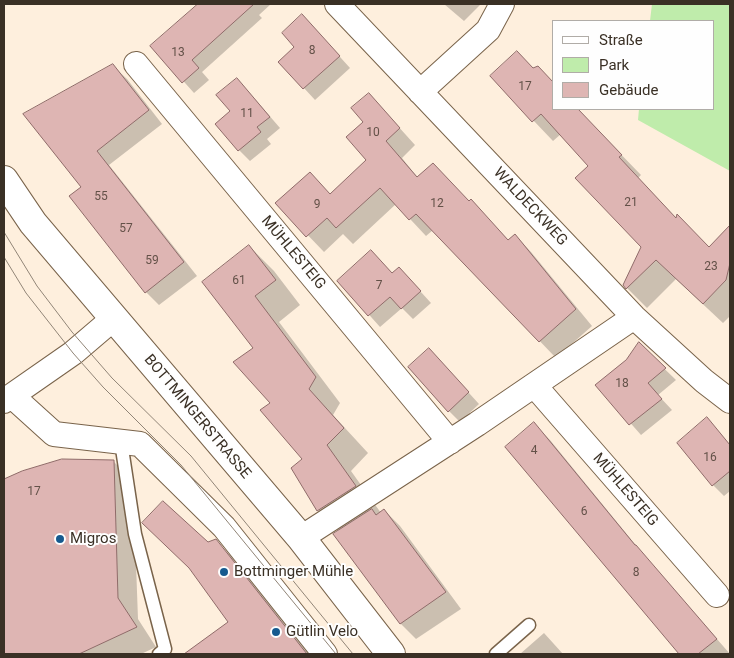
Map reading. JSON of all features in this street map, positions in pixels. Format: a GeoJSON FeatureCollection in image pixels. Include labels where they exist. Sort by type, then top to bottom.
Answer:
{"type":"FeatureCollection","features":[{"type":"Feature","properties":{"kind":"main road","name":"BOTTMINGERSTRASSE"},"geometry":{"type":"LineString","coordinates":[[4,180],[32,223],[300,538],[391,654]]}},
{"type":"Feature","properties":{"kind":"street","name":"WALDECKWEG"},"geometry":{"type":"LineString","coordinates":[[337,4],[634,317],[704,381],[730,402]]}},
{"type":"Feature","properties":{"kind":"street"},"geometry":{"type":"LineString","coordinates":[[420,92],[488,30],[502,4]]}},
{"type":"Feature","properties":{"kind":"street","name":"MÜHLESTEIG"},"geometry":{"type":"LineString","coordinates":[[136,64],[450,442]]}},
{"type":"Feature","properties":{"kind":"street"},"geometry":{"type":"LineString","coordinates":[[300,538],[450,442],[634,317]]}},
{"type":"Feature","properties":{"kind":"street"},"geometry":{"type":"LineString","coordinates":[[114,318],[84,345],[8,398],[54,434],[140,444],[224,527],[325,654]]}},
{"type":"Feature","properties":{"kind":"street","name":"MÜHLESTEIG"},"geometry":{"type":"LineString","coordinates":[[534,385],[717,595]]}},
{"type":"Feature","properties":{"kind":"lane"},"geometry":{"type":"LineString","coordinates":[[121,442],[135,534],[165,649],[159,654]]}},
{"type":"Feature","properties":{"kind":"lane"},"geometry":{"type":"LineString","coordinates":[[496,654],[529,625]]}},
{"type":"Feature","properties":{"kind":"green space"},"geometry":{"type":"Polygon","coordinates":[[[652,4],[730,4],[730,171],[638,120],[639,110],[714,110],[714,20],[650,20],[652,4]]]}},
{"type":"Feature","properties":{"kind":"building"},"geometry":{"type":"Polygon","coordinates":[[[198,4],[254,4],[192,60],[199,68],[182,83],[150,46],[198,4]]]}},
{"type":"Feature","properties":{"kind":"building"},"geometry":{"type":"Polygon","coordinates":[[[302,14],[340,56],[303,89],[278,62],[294,47],[282,33],[302,14]]]}},
{"type":"Feature","properties":{"kind":"building"},"geometry":{"type":"Polygon","coordinates":[[[517,51],[533,68],[538,66],[552,81],[552,110],[579,110],[622,155],[619,157],[676,218],[677,214],[709,247],[730,225],[730,263],[726,280],[703,304],[656,260],[626,289],[623,285],[641,247],[575,178],[588,166],[541,114],[532,122],[490,76],[517,51]]]}},
{"type":"Feature","properties":{"kind":"building"},"geometry":{"type":"Polygon","coordinates":[[[113,64],[149,110],[97,151],[184,262],[145,293],[69,196],[81,187],[23,114],[113,64]]]}},
{"type":"Feature","properties":{"kind":"building"},"geometry":{"type":"Polygon","coordinates":[[[237,78],[270,117],[257,127],[261,132],[238,151],[215,124],[230,111],[216,95],[237,78]]]}},
{"type":"Feature","properties":{"kind":"building"},"geometry":{"type":"Polygon","coordinates":[[[369,93],[400,128],[386,141],[417,177],[433,163],[469,201],[471,199],[508,240],[515,234],[576,309],[539,342],[416,214],[409,220],[380,188],[336,228],[327,218],[306,237],[275,203],[310,172],[330,194],[366,160],[346,137],[363,122],[351,108],[369,93]]]}},
{"type":"Feature","properties":{"kind":"building"},"geometry":{"type":"Polygon","coordinates":[[[249,245],[276,280],[255,296],[316,377],[309,389],[344,428],[327,445],[356,486],[317,511],[291,468],[302,459],[260,410],[270,403],[233,362],[253,348],[202,282],[249,245]]]}},
{"type":"Feature","properties":{"kind":"building"},"geometry":{"type":"Polygon","coordinates":[[[371,250],[392,273],[399,267],[421,291],[401,309],[390,297],[368,316],[337,281],[371,250]]]}},
{"type":"Feature","properties":{"kind":"building"},"geometry":{"type":"Polygon","coordinates":[[[639,342],[666,368],[648,383],[662,399],[629,425],[595,385],[626,360],[639,342]]]}},
{"type":"Feature","properties":{"kind":"building"},"geometry":{"type":"Polygon","coordinates":[[[429,348],[469,392],[448,412],[408,367],[429,348]]]}},
{"type":"Feature","properties":{"kind":"building"},"geometry":{"type":"Polygon","coordinates":[[[707,417],[730,445],[730,471],[712,486],[677,443],[707,417]]]}},
{"type":"Feature","properties":{"kind":"building"},"geometry":{"type":"Polygon","coordinates":[[[534,422],[635,545],[717,639],[698,654],[679,654],[505,447],[534,422]]]}},
{"type":"Feature","properties":{"kind":"building","name":"Migros"},"geometry":{"type":"Polygon","coordinates":[[[62,459],[114,460],[118,598],[137,627],[79,654],[4,654],[4,479],[22,471],[62,459]]]}},
{"type":"Feature","properties":{"kind":"building"},"geometry":{"type":"Polygon","coordinates":[[[163,501],[208,542],[216,539],[307,654],[184,654],[228,622],[189,568],[142,523],[163,501]]]}},
{"type":"Feature","properties":{"kind":"building"},"geometry":{"type":"Polygon","coordinates":[[[372,509],[376,515],[384,509],[446,592],[400,624],[333,534],[372,509]]]}},
{"type":"Feature","properties":{"kind":"tram line"},"geometry":{"type":"LineString","coordinates":[[4,232],[37,286],[72,332],[112,378],[191,456],[353,654]]}},
{"type":"Feature","properties":{"kind":"tram line"},"geometry":{"type":"LineString","coordinates":[[4,257],[26,293],[73,353],[103,387],[181,465],[336,654]]}},
{"type":"Feature","properties":{"kind":"place","name":"Migros"},"geometry":{"type":"Point","coordinates":[60,539]}},
{"type":"Feature","properties":{"kind":"place","name":"Bottminger Mühle"},"geometry":{"type":"Point","coordinates":[224,572]}},
{"type":"Feature","properties":{"kind":"place","name":"Gütlin Velo"},"geometry":{"type":"Point","coordinates":[276,632]}}]}
